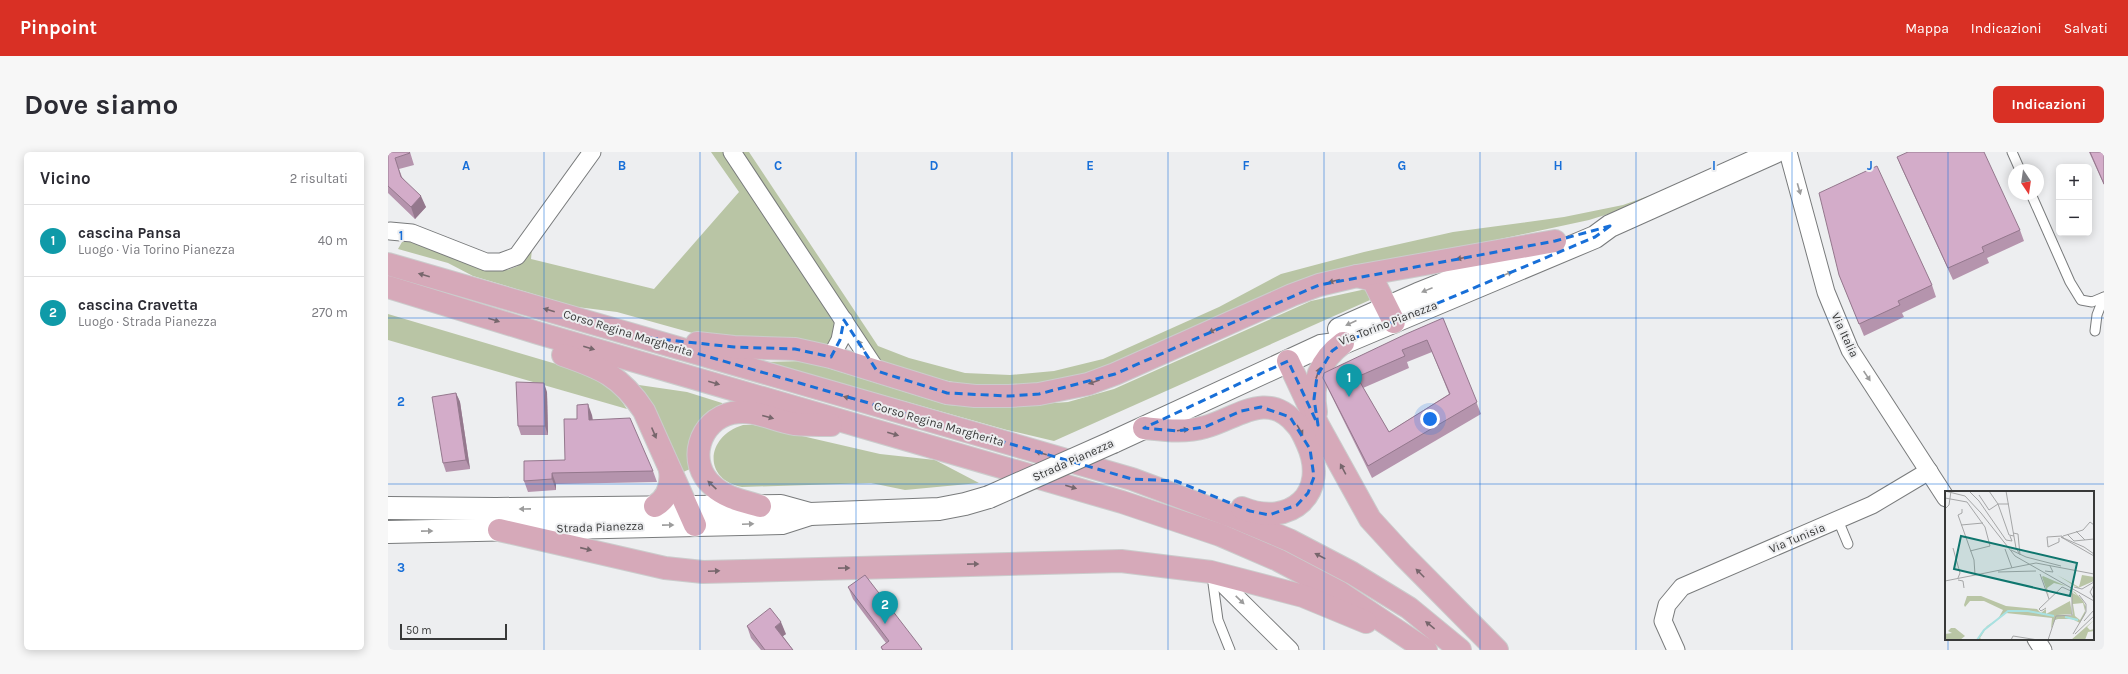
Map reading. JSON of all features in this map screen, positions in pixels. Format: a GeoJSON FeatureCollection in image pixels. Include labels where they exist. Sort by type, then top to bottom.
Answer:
{"type":"FeatureCollection","features":[{"type":"Feature","properties":{"kind":"main road","name":"Via Torino Pianezza"},"geometry":{"type":"LineString","coordinates":[[1321,346],[1337,330],[1390,315],[1595,237],[1610,226],[1775,152]]}},
{"type":"Feature","properties":{"kind":"main road","name":"Via Torino Pianezza"},"geometry":{"type":"LineString","coordinates":[[1321,346],[1343,343],[1390,315],[1506,258],[1592,229],[1610,226]]}},
{"type":"Feature","properties":{"kind":"main road"},"geometry":{"type":"LineString","coordinates":[[640,337],[734,347],[795,349],[831,357],[954,394],[1009,396],[1066,389],[1116,374],[1292,295],[1319,285],[1357,276],[1555,241]]}},
{"type":"Feature","properties":{"kind":"main road","name":"Corso Regina Margherita"},"geometry":{"type":"LineString","coordinates":[[388,264],[1132,480],[1239,519],[1289,540],[1352,573],[1409,608],[1460,650]]}},
{"type":"Feature","properties":{"kind":"main road"},"geometry":{"type":"LineString","coordinates":[[1357,276],[1373,280],[1390,315]]}},
{"type":"Feature","properties":{"kind":"main road","name":"Corso Regina Margherita"},"geometry":{"type":"LineString","coordinates":[[395,291],[865,426],[1122,502],[1220,535],[1278,560],[1339,592],[1421,646]]}},
{"type":"Feature","properties":{"kind":"main road"},"geometry":{"type":"LineString","coordinates":[[538,333],[562,355],[602,369],[626,388],[644,411],[691,516]]}},
{"type":"Feature","properties":{"kind":"main road"},"geometry":{"type":"LineString","coordinates":[[1318,425],[1314,399],[1314,388],[1317,376],[1321,364],[1343,343]]}},
{"type":"Feature","properties":{"kind":"main road","name":"Strada Pianezza"},"geometry":{"type":"LineString","coordinates":[[388,508],[555,508],[655,506],[691,516],[782,523],[810,514],[910,510],[965,504],[989,497],[1144,428],[1321,346]]}},
{"type":"Feature","properties":{"kind":"main road"},"geometry":{"type":"LineString","coordinates":[[1288,361],[1318,425],[1370,519],[1403,555],[1497,650]]}},
{"type":"Feature","properties":{"kind":"main road"},"geometry":{"type":"LineString","coordinates":[[1132,480],[1176,481],[1250,512],[1269,515],[1291,510],[1297,505],[1308,493],[1314,476],[1313,459],[1298,425],[1290,417],[1271,408],[1250,408],[1205,427],[1177,431],[1144,428]]}},
{"type":"Feature","properties":{"kind":"main road"},"geometry":{"type":"LineString","coordinates":[[760,506],[723,494],[708,482],[704,476],[699,462],[698,446],[704,433],[715,420],[732,413],[742,412],[754,413],[794,424],[865,426]]}},
{"type":"Feature","properties":{"kind":"main road"},"geometry":{"type":"LineString","coordinates":[[655,506],[664,499],[669,489],[671,480],[670,470]]}},
{"type":"Feature","properties":{"kind":"main road","name":"Strada Pianezza"},"geometry":{"type":"LineString","coordinates":[[546,534],[760,506],[781,506],[810,514]]}},
{"type":"Feature","properties":{"kind":"main road"},"geometry":{"type":"LineString","coordinates":[[546,534],[544,521],[555,508]]}},
{"type":"Feature","properties":{"kind":"main road"},"geometry":{"type":"LineString","coordinates":[[388,532],[499,530],[546,534],[666,568],[703,572],[1121,561],[1211,572],[1304,596],[1421,646]]}},
{"type":"Feature","properties":{"kind":"street"},"geometry":{"type":"LineString","coordinates":[[389,230],[412,233],[486,262],[501,262],[517,256],[592,152]]}},
{"type":"Feature","properties":{"kind":"street"},"geometry":{"type":"LineString","coordinates":[[732,152],[877,371]]}},
{"type":"Feature","properties":{"kind":"street","name":"Via Italia"},"geometry":{"type":"LineString","coordinates":[[1788,152],[1826,292],[1850,350],[1945,496]]}},
{"type":"Feature","properties":{"kind":"street"},"geometry":{"type":"LineString","coordinates":[[831,357],[840,340],[844,320]]}},
{"type":"Feature","properties":{"kind":"street","name":"Via Tunisia"},"geometry":{"type":"LineString","coordinates":[[1676,650],[1663,621],[1667,605],[1682,587],[1872,505],[1929,472]]}},
{"type":"Feature","properties":{"kind":"street"},"geometry":{"type":"LineString","coordinates":[[1211,572],[1290,650]]}},
{"type":"Feature","properties":{"kind":"street"},"geometry":{"type":"LineString","coordinates":[[2037,640],[2043,650]]}},
{"type":"Feature","properties":{"kind":"lane"},"geometry":{"type":"LineString","coordinates":[[2012,152],[2017,164]]}},
{"type":"Feature","properties":{"kind":"lane"},"geometry":{"type":"LineString","coordinates":[[2034,200],[2070,282],[2081,300],[2092,302],[2104,297]]}},
{"type":"Feature","properties":{"kind":"lane"},"geometry":{"type":"LineString","coordinates":[[2095,331],[2097,315],[2104,297]]}},
{"type":"Feature","properties":{"kind":"lane"},"geometry":{"type":"LineString","coordinates":[[1838,520],[1848,544]]}},
{"type":"Feature","properties":{"kind":"lane"},"geometry":{"type":"LineString","coordinates":[[1211,572],[1218,620],[1230,650]]}},
{"type":"Feature","properties":{"kind":"highlighted area"},"geometry":{"type":"Polygon","coordinates":[[[1610,226],[1595,237],[1343,343],[1332,351],[1317,376],[1314,399],[1318,425],[1288,361],[1144,428],[1177,431],[1205,427],[1241,411],[1261,407],[1290,417],[1310,449],[1314,477],[1308,493],[1297,505],[1269,515],[1250,511],[1176,481],[1132,479],[640,337],[734,347],[795,349],[831,357],[840,340],[844,320],[877,371],[947,393],[1009,396],[1039,394],[1115,374],[1319,285],[1555,241],[1610,226]]]}},
{"type":"Feature","properties":{"kind":"green space"},"geometry":{"type":"Polygon","coordinates":[[[711,152],[726,152],[831,308],[836,328],[828,348],[696,334],[617,312],[577,307],[473,276],[448,263],[398,249],[402,242],[409,240],[497,270],[507,270],[518,266],[561,202],[532,249],[531,259],[654,289],[739,192],[711,152]]]}},
{"type":"Feature","properties":{"kind":"green space"},"geometry":{"type":"Polygon","coordinates":[[[738,152],[749,152],[878,346],[909,358],[965,373],[1010,375],[1054,371],[1103,359],[1219,307],[1281,274],[1364,252],[1453,232],[1564,217],[1623,205],[1668,189],[1618,211],[1589,220],[1294,283],[1109,366],[1076,376],[1025,384],[990,386],[973,385],[937,379],[877,362],[738,152]]]}},
{"type":"Feature","properties":{"kind":"green space"},"geometry":{"type":"Polygon","coordinates":[[[1366,289],[1370,300],[1054,441],[1007,430],[765,362],[805,361],[947,405],[999,407],[1068,402],[1114,389],[1311,301],[1366,289]]]}},
{"type":"Feature","properties":{"kind":"green space"},"geometry":{"type":"Polygon","coordinates":[[[388,314],[580,371],[601,382],[617,396],[627,409],[388,340],[388,314]]]}},
{"type":"Feature","properties":{"kind":"green space"},"geometry":{"type":"Polygon","coordinates":[[[639,385],[687,392],[722,403],[724,409],[690,469],[681,473],[637,388],[639,385]]]}},
{"type":"Feature","properties":{"kind":"green space"},"geometry":{"type":"Polygon","coordinates":[[[743,425],[754,425],[880,454],[935,460],[979,483],[905,490],[871,483],[742,487],[729,482],[720,475],[715,467],[714,457],[716,447],[722,438],[731,430],[743,425]]]}},
{"type":"Feature","properties":{"kind":"building"},"geometry":{"type":"Polygon","coordinates":[[[388,152],[410,153],[395,158],[401,177],[421,196],[411,207],[388,186],[388,152]]]}},
{"type":"Feature","properties":{"kind":"building"},"geometry":{"type":"Polygon","coordinates":[[[1908,152],[1984,152],[2020,230],[1982,247],[1984,252],[1948,268],[1897,157],[1908,152]]]}},
{"type":"Feature","properties":{"kind":"building"},"geometry":{"type":"Polygon","coordinates":[[[2090,152],[2104,152],[2104,184],[2090,152]]]}},
{"type":"Feature","properties":{"kind":"building"},"geometry":{"type":"Polygon","coordinates":[[[1877,166],[1932,285],[1898,301],[1900,305],[1859,324],[1839,275],[1819,193],[1877,166]]]}},
{"type":"Feature","properties":{"kind":"building"},"geometry":{"type":"Polygon","coordinates":[[[1443,318],[1477,402],[1368,466],[1323,378],[1324,373],[1443,318]],[[1427,340],[1402,350],[1405,356],[1357,377],[1389,432],[1450,394],[1427,340]]]}},
{"type":"Feature","properties":{"kind":"building"},"geometry":{"type":"Polygon","coordinates":[[[516,382],[544,383],[545,426],[518,426],[516,382]]]}},
{"type":"Feature","properties":{"kind":"building"},"geometry":{"type":"Polygon","coordinates":[[[456,393],[466,460],[443,463],[432,397],[456,393]]]}},
{"type":"Feature","properties":{"kind":"building"},"geometry":{"type":"Polygon","coordinates":[[[588,404],[589,420],[630,418],[653,471],[552,473],[552,479],[524,481],[524,461],[565,460],[564,419],[577,419],[577,405],[588,404]]]}},
{"type":"Feature","properties":{"kind":"building"},"geometry":{"type":"Polygon","coordinates":[[[865,575],[922,649],[921,650],[883,650],[881,647],[889,641],[848,587],[865,575]]]}},
{"type":"Feature","properties":{"kind":"building"},"geometry":{"type":"Polygon","coordinates":[[[770,608],[781,622],[775,627],[793,650],[765,650],[747,626],[770,608]]]}},
{"type":"Feature","properties":{"kind":"place","name":"cascina Pansa"},"geometry":{"type":"Point","coordinates":[1349,397]}},
{"type":"Feature","properties":{"kind":"place","name":"cascina Cravetta"},"geometry":{"type":"Point","coordinates":[885,624]}}]}
